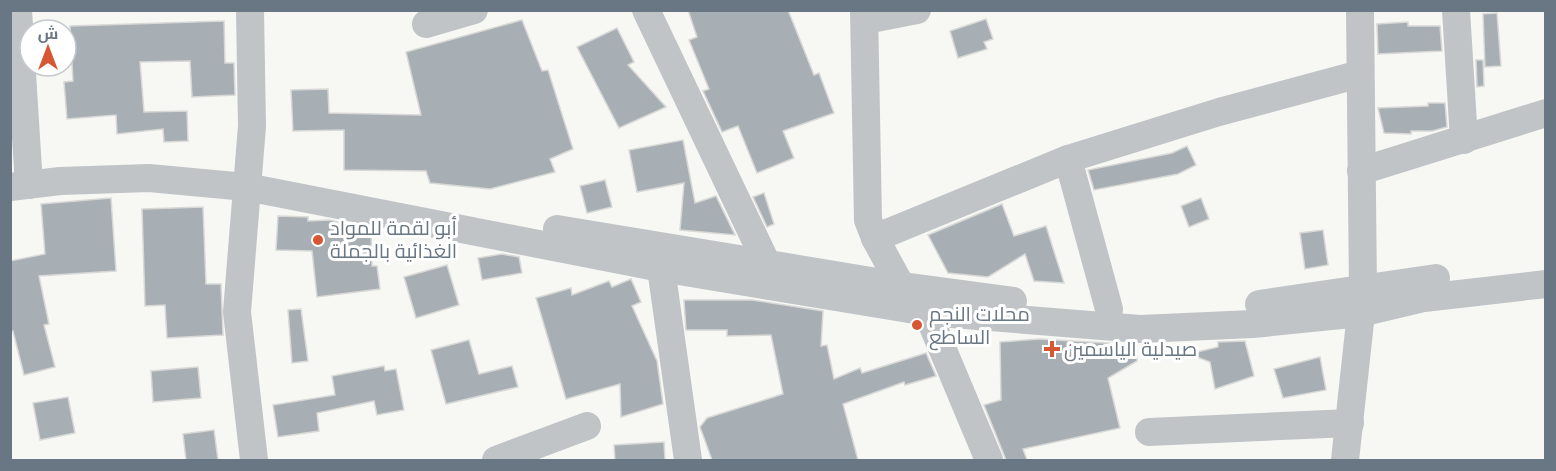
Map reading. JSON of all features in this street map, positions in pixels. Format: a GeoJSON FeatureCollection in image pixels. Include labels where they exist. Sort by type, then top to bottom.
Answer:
{"type":"FeatureCollection","features":[{"type":"Feature","properties":{"kind":"street"},"geometry":{"type":"LineString","coordinates":[[18,10],[19,176],[247,178],[901,286],[1004,300],[1109,309],[1192,309],[1257,304],[1424,298],[1545,284]]}},
{"type":"Feature","properties":{"kind":"street"},"geometry":{"type":"LineString","coordinates":[[250,10],[252,126],[237,312],[254,460]]}},
{"type":"Feature","properties":{"kind":"street"},"geometry":{"type":"LineString","coordinates":[[426,24],[474,10]]}},
{"type":"Feature","properties":{"kind":"street"},"geometry":{"type":"LineString","coordinates":[[646,10],[766,262]]}},
{"type":"Feature","properties":{"kind":"street"},"geometry":{"type":"LineString","coordinates":[[917,10],[865,15],[868,220],[901,286],[927,312],[989,460]]}},
{"type":"Feature","properties":{"kind":"street"},"geometry":{"type":"LineString","coordinates":[[1345,460],[1362,301],[1360,10]]}},
{"type":"Feature","properties":{"kind":"street"},"geometry":{"type":"LineString","coordinates":[[1456,10],[1464,140]]}},
{"type":"Feature","properties":{"kind":"street"},"geometry":{"type":"LineString","coordinates":[[875,238],[1068,159],[1219,112],[1359,74]]}},
{"type":"Feature","properties":{"kind":"street"},"geometry":{"type":"LineString","coordinates":[[1361,171],[1545,113]]}},
{"type":"Feature","properties":{"kind":"street"},"geometry":{"type":"LineString","coordinates":[[1068,159],[1109,309]]}},
{"type":"Feature","properties":{"kind":"street"},"geometry":{"type":"LineString","coordinates":[[247,178],[661,268],[927,312],[1140,329],[1253,324],[1362,301],[1450,275],[1545,267]]}},
{"type":"Feature","properties":{"kind":"street"},"geometry":{"type":"LineString","coordinates":[[661,268],[688,460]]}},
{"type":"Feature","properties":{"kind":"street"},"geometry":{"type":"LineString","coordinates":[[1149,432],[1350,423]]}},
{"type":"Feature","properties":{"kind":"street"},"geometry":{"type":"LineString","coordinates":[[496,460],[587,426]]}},
{"type":"Feature","properties":{"kind":"building"},"geometry":{"type":"Polygon","coordinates":[[[688,10],[788,10],[814,75],[819,73],[834,113],[783,131],[794,158],[757,173],[738,126],[722,132],[703,91],[709,89],[689,40],[697,37],[688,10]]]}},
{"type":"Feature","properties":{"kind":"building"},"geometry":{"type":"Polygon","coordinates":[[[1497,13],[1501,66],[1485,67],[1483,14],[1497,13]]]}},
{"type":"Feature","properties":{"kind":"building"},"geometry":{"type":"Polygon","coordinates":[[[986,19],[993,39],[984,42],[987,49],[958,58],[950,31],[986,19]]]}},
{"type":"Feature","properties":{"kind":"building"},"geometry":{"type":"Polygon","coordinates":[[[522,20],[542,71],[548,70],[573,149],[550,159],[555,172],[490,189],[430,183],[426,171],[344,170],[344,130],[293,131],[291,90],[328,89],[329,113],[421,115],[406,52],[522,20]]]}},
{"type":"Feature","properties":{"kind":"building"},"geometry":{"type":"Polygon","coordinates":[[[224,21],[225,63],[234,63],[235,95],[192,97],[190,61],[140,62],[144,112],[187,111],[188,141],[164,142],[163,129],[117,134],[116,115],[67,119],[64,82],[78,78],[78,26],[224,21]]]}},
{"type":"Feature","properties":{"kind":"building"},"geometry":{"type":"Polygon","coordinates":[[[1408,22],[1408,26],[1440,26],[1442,51],[1378,54],[1377,24],[1408,22]]]}},
{"type":"Feature","properties":{"kind":"building"},"geometry":{"type":"Polygon","coordinates":[[[617,28],[634,62],[628,65],[666,107],[619,128],[577,47],[617,28]]]}},
{"type":"Feature","properties":{"kind":"building"},"geometry":{"type":"Polygon","coordinates":[[[1476,60],[1483,60],[1484,86],[1477,87],[1476,60]]]}},
{"type":"Feature","properties":{"kind":"building"},"geometry":{"type":"Polygon","coordinates":[[[1428,103],[1445,103],[1447,127],[1432,131],[1411,131],[1411,134],[1384,133],[1378,108],[1428,106],[1428,103]]]}},
{"type":"Feature","properties":{"kind":"building"},"geometry":{"type":"Polygon","coordinates":[[[683,140],[695,203],[716,196],[735,235],[680,230],[684,183],[637,192],[629,150],[683,140]]]}},
{"type":"Feature","properties":{"kind":"building"},"geometry":{"type":"Polygon","coordinates":[[[1187,146],[1196,165],[1178,174],[1094,190],[1088,170],[1172,153],[1187,146]]]}},
{"type":"Feature","properties":{"kind":"building"},"geometry":{"type":"Polygon","coordinates":[[[605,180],[612,207],[587,213],[580,186],[605,180]]]}},
{"type":"Feature","properties":{"kind":"building"},"geometry":{"type":"Polygon","coordinates":[[[764,193],[774,224],[767,227],[753,197],[764,193]]]}},
{"type":"Feature","properties":{"kind":"building"},"geometry":{"type":"Polygon","coordinates":[[[111,198],[116,271],[39,276],[49,324],[44,325],[55,367],[24,375],[13,331],[10,332],[10,261],[45,254],[41,204],[111,198]]]}},
{"type":"Feature","properties":{"kind":"building"},"geometry":{"type":"Polygon","coordinates":[[[1201,198],[1209,219],[1189,227],[1181,206],[1201,198]]]}},
{"type":"Feature","properties":{"kind":"building"},"geometry":{"type":"Polygon","coordinates":[[[1002,204],[1014,236],[1046,226],[1064,283],[1034,281],[1025,254],[988,277],[948,273],[928,235],[1002,204]]]}},
{"type":"Feature","properties":{"kind":"building"},"geometry":{"type":"Polygon","coordinates":[[[203,207],[206,284],[221,284],[223,335],[167,338],[165,305],[145,306],[142,209],[203,207]]]}},
{"type":"Feature","properties":{"kind":"building"},"geometry":{"type":"Polygon","coordinates":[[[278,216],[308,217],[308,221],[330,220],[371,231],[372,266],[377,266],[380,289],[317,297],[312,251],[276,250],[278,216]]]}},
{"type":"Feature","properties":{"kind":"building"},"geometry":{"type":"Polygon","coordinates":[[[1323,230],[1328,265],[1305,269],[1300,233],[1323,230]]]}},
{"type":"Feature","properties":{"kind":"building"},"geometry":{"type":"Polygon","coordinates":[[[502,254],[519,257],[522,273],[482,280],[478,258],[502,254]]]}},
{"type":"Feature","properties":{"kind":"building"},"geometry":{"type":"Polygon","coordinates":[[[447,265],[459,305],[416,318],[404,277],[447,265]]]}},
{"type":"Feature","properties":{"kind":"building"},"geometry":{"type":"Polygon","coordinates":[[[631,279],[641,302],[632,306],[657,361],[663,404],[621,417],[620,384],[566,399],[536,298],[571,288],[572,295],[609,281],[612,287],[631,279]]]}},
{"type":"Feature","properties":{"kind":"building"},"geometry":{"type":"Polygon","coordinates":[[[684,300],[752,300],[823,311],[821,346],[827,345],[834,379],[860,368],[862,373],[926,353],[936,376],[905,385],[904,382],[843,404],[858,460],[712,460],[700,427],[707,418],[783,394],[771,335],[727,336],[727,330],[686,330],[684,300]]]}},
{"type":"Feature","properties":{"kind":"building"},"geometry":{"type":"Polygon","coordinates":[[[301,309],[308,361],[292,363],[288,310],[301,309]]]}},
{"type":"Feature","properties":{"kind":"building"},"geometry":{"type":"Polygon","coordinates":[[[1040,339],[1137,345],[1137,361],[1108,378],[1120,428],[1023,449],[1027,460],[1006,460],[984,405],[1001,400],[1000,342],[1040,339]]]}},
{"type":"Feature","properties":{"kind":"building"},"geometry":{"type":"Polygon","coordinates":[[[469,340],[479,374],[512,366],[518,387],[446,404],[431,350],[469,340]]]}},
{"type":"Feature","properties":{"kind":"building"},"geometry":{"type":"Polygon","coordinates":[[[1245,341],[1254,376],[1215,389],[1210,362],[1189,354],[1218,347],[1218,342],[1245,341]]]}},
{"type":"Feature","properties":{"kind":"building"},"geometry":{"type":"Polygon","coordinates":[[[1320,357],[1326,390],[1283,398],[1274,369],[1320,357]]]}},
{"type":"Feature","properties":{"kind":"building"},"geometry":{"type":"Polygon","coordinates":[[[384,366],[385,371],[396,369],[404,410],[377,415],[374,401],[317,413],[319,431],[278,437],[273,405],[335,395],[332,376],[384,366]]]}},
{"type":"Feature","properties":{"kind":"building"},"geometry":{"type":"Polygon","coordinates":[[[198,367],[201,398],[153,402],[151,371],[198,367]]]}},
{"type":"Feature","properties":{"kind":"building"},"geometry":{"type":"Polygon","coordinates":[[[68,397],[75,433],[40,440],[33,403],[68,397]]]}},
{"type":"Feature","properties":{"kind":"building"},"geometry":{"type":"Polygon","coordinates":[[[214,430],[218,460],[186,460],[183,434],[214,430]]]}},
{"type":"Feature","properties":{"kind":"building"},"geometry":{"type":"Polygon","coordinates":[[[664,442],[665,460],[615,460],[614,445],[664,442]]]}},
{"type":"Feature","properties":{"kind":"place","name":"أبو لقمة للمواد الغذائية بالجملة"},"geometry":{"type":"Point","coordinates":[318,240]}},
{"type":"Feature","properties":{"kind":"place","name":"محلات النجم الساطع"},"geometry":{"type":"Point","coordinates":[917,325]}},
{"type":"Feature","properties":{"kind":"place","name":"صيدلية الياسمين"},"geometry":{"type":"Point","coordinates":[1052,349]}}]}
